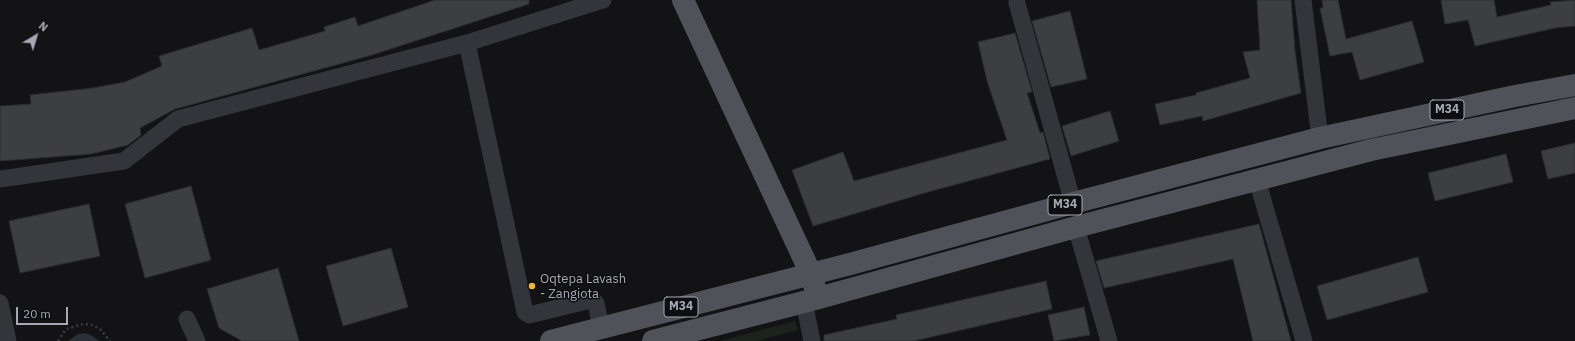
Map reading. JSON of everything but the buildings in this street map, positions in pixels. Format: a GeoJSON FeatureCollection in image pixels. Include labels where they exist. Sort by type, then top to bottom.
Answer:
{"type":"FeatureCollection","features":[{"type":"Feature","properties":{"kind":"main road"},"geometry":{"type":"LineString","coordinates":[[683,0],[811,274],[811,301]]}},
{"type":"Feature","properties":{"kind":"main road","name":"M34"},"geometry":{"type":"LineString","coordinates":[[551,341],[811,274],[1320,138],[1515,96],[1575,85]]}},
{"type":"Feature","properties":{"kind":"main road","name":"M34"},"geometry":{"type":"LineString","coordinates":[[653,341],[811,301],[1076,228],[1371,150],[1511,119],[1575,108]]}},
{"type":"Feature","properties":{"kind":"street"},"geometry":{"type":"LineString","coordinates":[[0,179],[124,160],[178,119],[467,43],[603,0]]}},
{"type":"Feature","properties":{"kind":"street"},"geometry":{"type":"LineString","coordinates":[[1303,0],[1320,138]]}},
{"type":"Feature","properties":{"kind":"street"},"geometry":{"type":"LineString","coordinates":[[1017,3],[1073,203]]}},
{"type":"Feature","properties":{"kind":"street"},"geometry":{"type":"LineString","coordinates":[[467,43],[526,312],[529,315],[591,300],[596,303],[601,328]]}},
{"type":"Feature","properties":{"kind":"street"},"geometry":{"type":"LineString","coordinates":[[1257,180],[1304,341]]}},
{"type":"Feature","properties":{"kind":"street"},"geometry":{"type":"LineString","coordinates":[[1076,228],[1109,341]]}},
{"type":"Feature","properties":{"kind":"street"},"geometry":{"type":"LineString","coordinates":[[811,301],[812,341]]}},
{"type":"Feature","properties":{"kind":"street"},"geometry":{"type":"LineString","coordinates":[[0,303],[8,341]]}},
{"type":"Feature","properties":{"kind":"street"},"geometry":{"type":"LineString","coordinates":[[187,319],[197,341]]}},
{"type":"Feature","properties":{"kind":"path"},"geometry":{"type":"LineString","coordinates":[[58,341],[66,329],[83,324],[92,325],[100,329],[110,341]]}},
{"type":"Feature","properties":{"kind":"shaded area"},"geometry":{"type":"Polygon","coordinates":[[[795,321],[798,330],[756,341],[720,341],[795,321]]]}},
{"type":"Feature","properties":{"kind":"shaded area"},"geometry":{"type":"Polygon","coordinates":[[[84,333],[91,335],[99,341],[68,341],[78,334],[84,333]]]}},
{"type":"Feature","properties":{"kind":"place","name":"Oqtepa Lavash - Zangiota"},"geometry":{"type":"Point","coordinates":[532,286]}}]}
